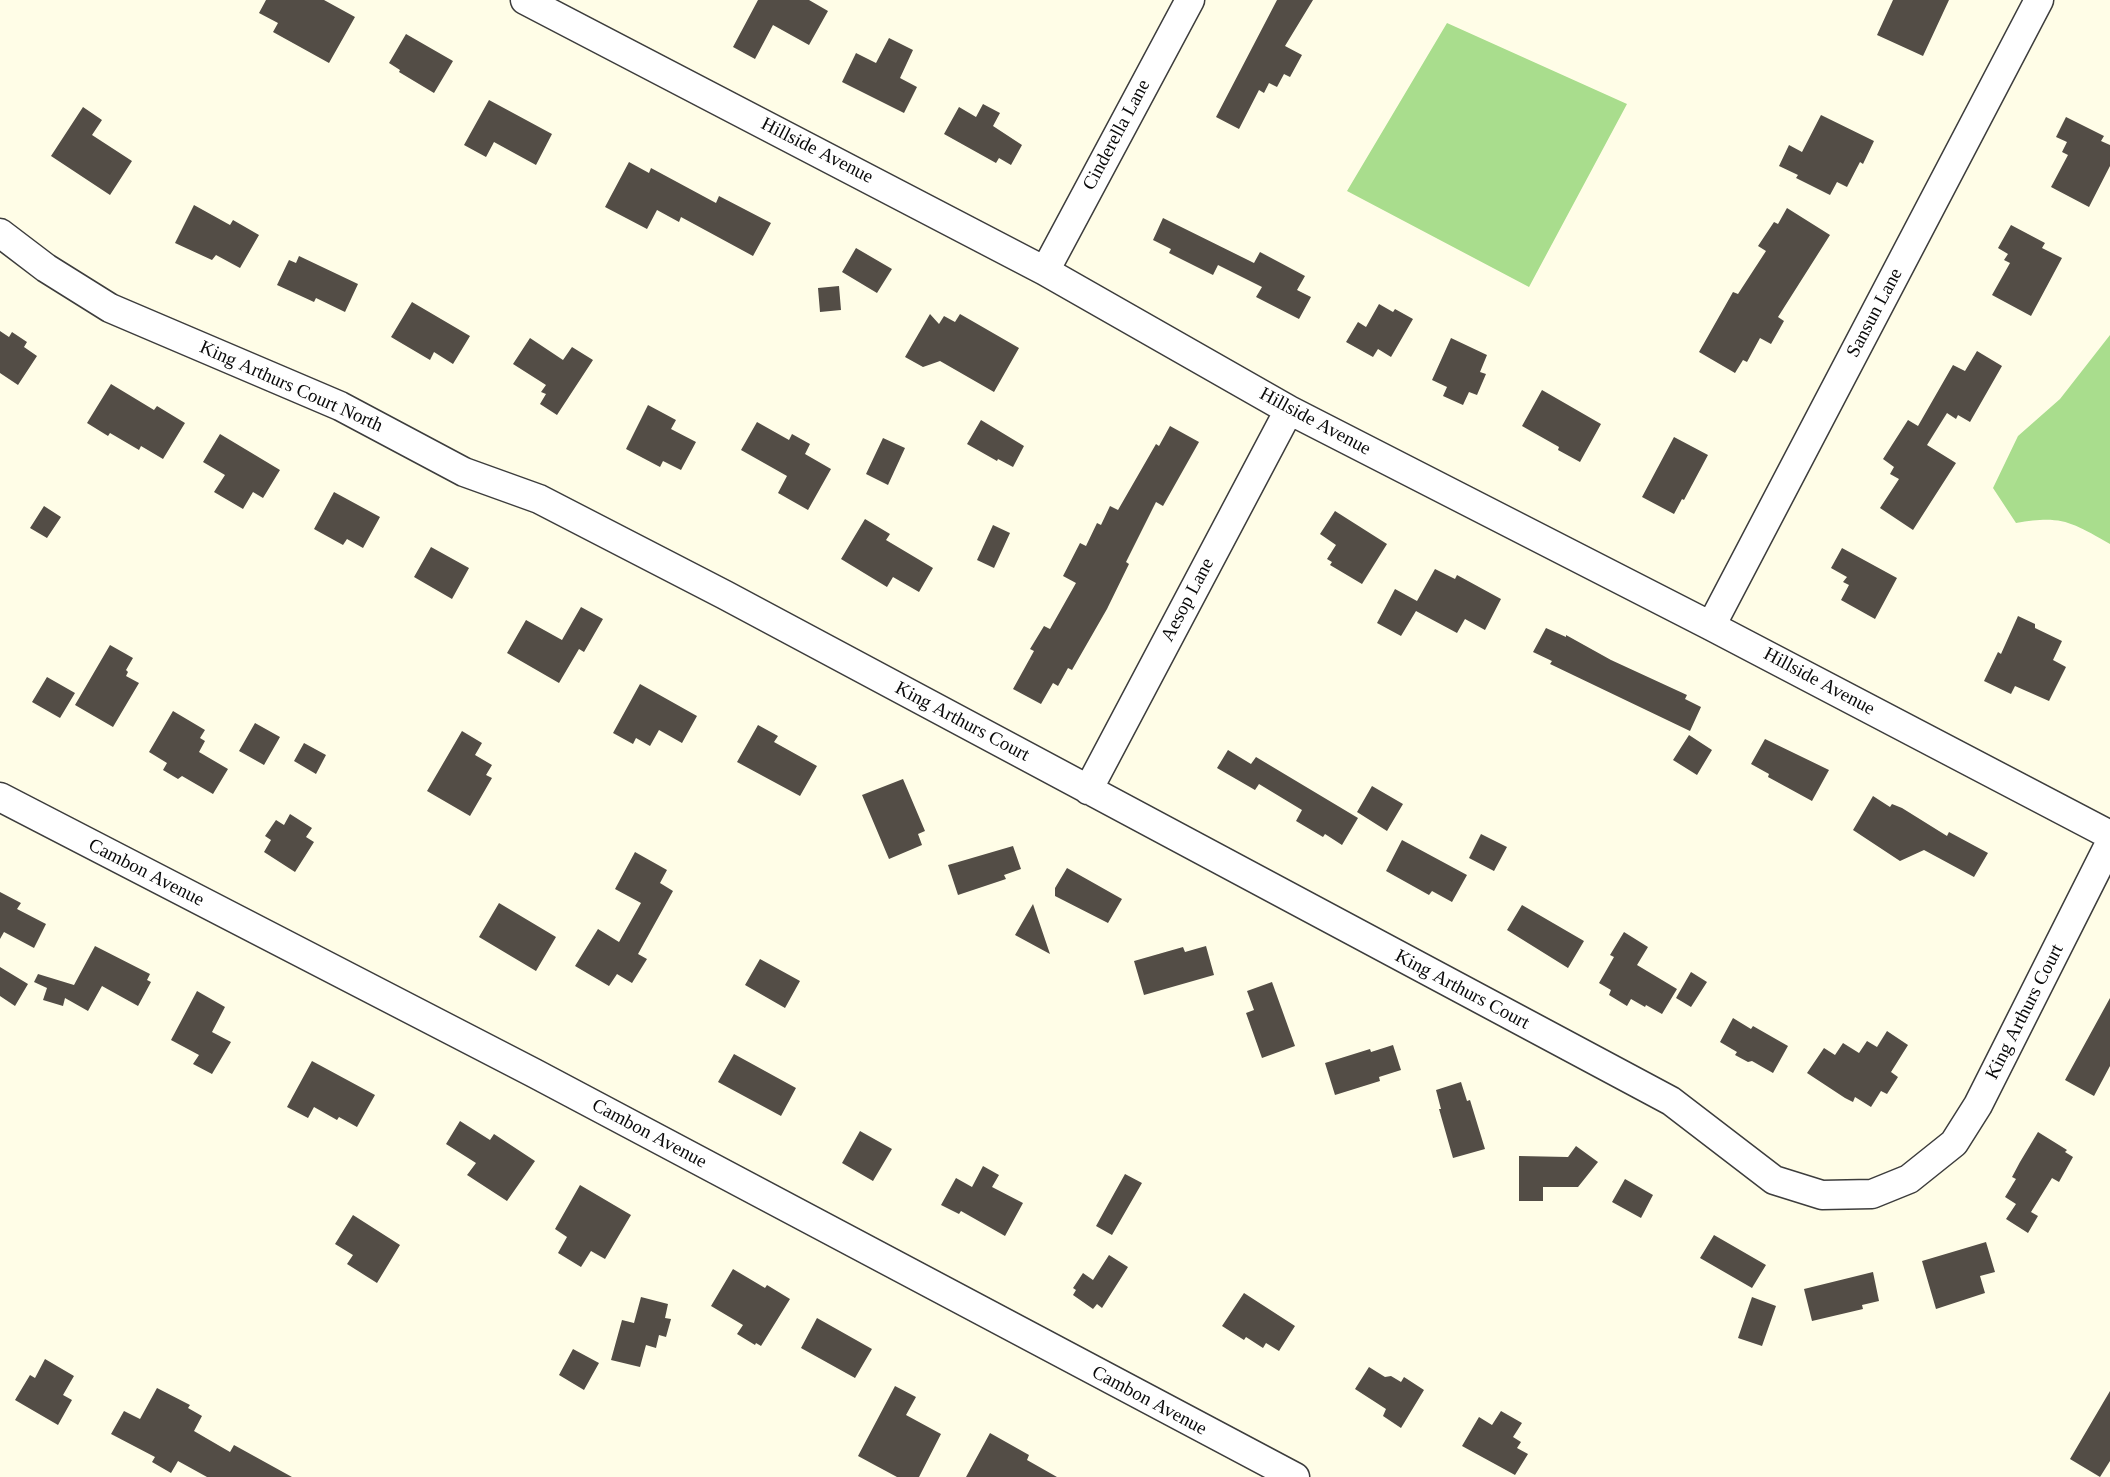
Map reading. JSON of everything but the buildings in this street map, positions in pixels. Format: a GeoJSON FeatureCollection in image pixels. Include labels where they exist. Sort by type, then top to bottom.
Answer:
{"type":"FeatureCollection","features":[{"type":"Feature","properties":{"kind":"street","name":"Hillside Avenue"},"geometry":{"type":"LineString","coordinates":[[525,0],[1045,271],[1289,410],[1711,626],[2110,835]]}},
{"type":"Feature","properties":{"kind":"street","name":"Cinderella Lane"},"geometry":{"type":"LineString","coordinates":[[1045,271],[1190,0]]}},
{"type":"Feature","properties":{"kind":"street","name":"Sansun Lane"},"geometry":{"type":"LineString","coordinates":[[1711,626],[2039,0]]}},
{"type":"Feature","properties":{"kind":"street","name":"King Arthurs Court North"},"geometry":{"type":"LineString","coordinates":[[0,233],[46,268],[110,308],[341,406],[464,472],[539,499],[664,565]]}},
{"type":"Feature","properties":{"kind":"street","name":"Aesop Lane"},"geometry":{"type":"LineString","coordinates":[[1088,790],[1289,410]]}},
{"type":"Feature","properties":{"kind":"street","name":"King Arthurs Court"},"geometry":{"type":"LineString","coordinates":[[664,565],[737,601],[1671,1101],[1774,1180],[1822,1195],[1872,1194],[1909,1179],[1955,1143],[1978,1105],[2110,843]]}},
{"type":"Feature","properties":{"kind":"street","name":"Cambon Avenue"},"geometry":{"type":"LineString","coordinates":[[0,797],[534,1073],[1295,1477]]}},
{"type":"Feature","properties":{"kind":"green space"},"geometry":{"type":"Polygon","coordinates":[[[1447,23],[1627,104],[1529,287],[1347,191],[1447,23]]]}},
{"type":"Feature","properties":{"kind":"green space"},"geometry":{"type":"Polygon","coordinates":[[[2110,335],[2110,544],[2066,522],[2045,520],[2016,523],[1993,488],[2018,436],[2060,399],[2110,335]]]}}]}
